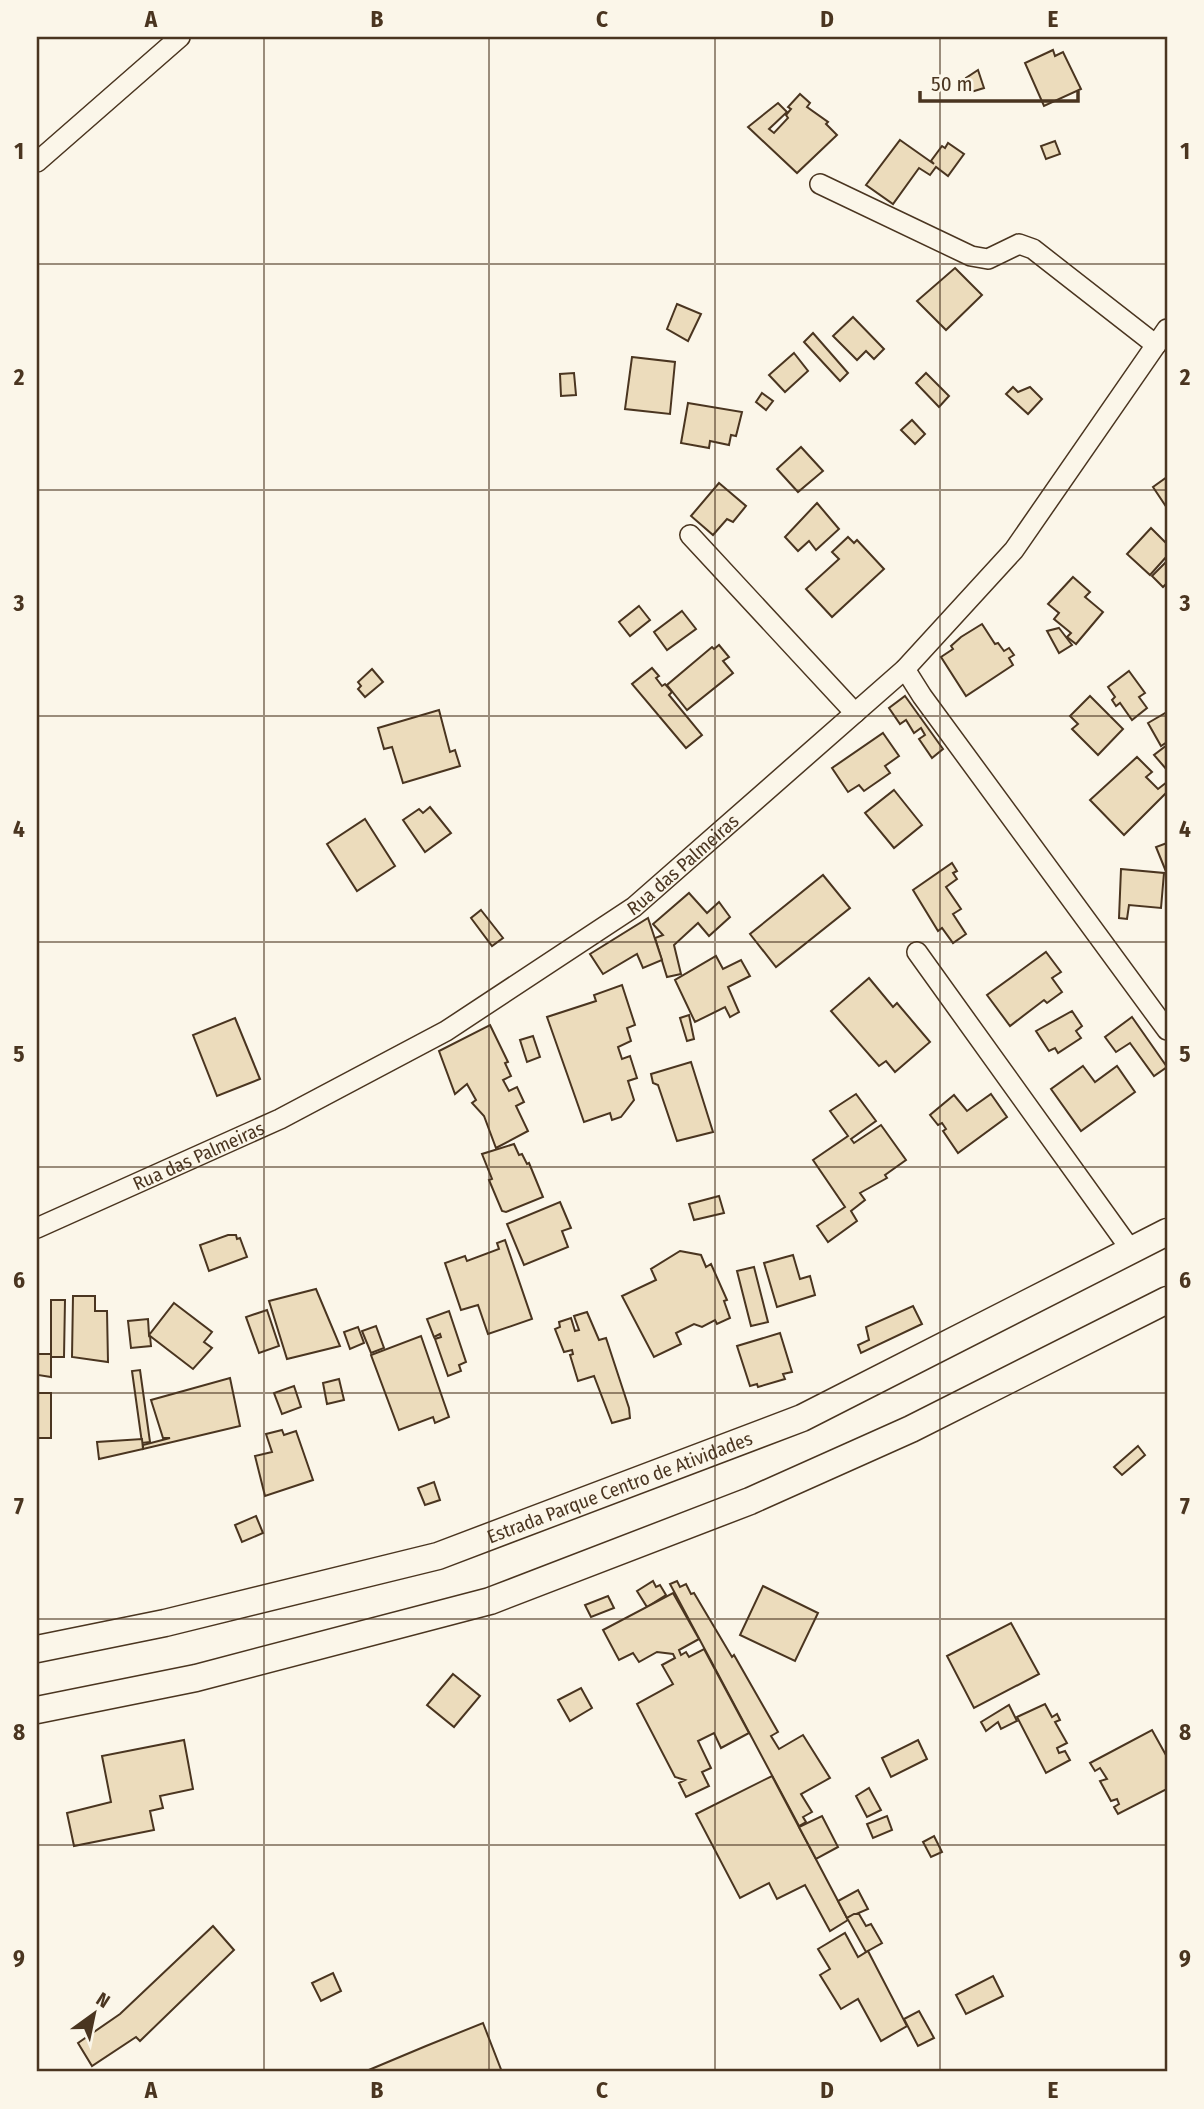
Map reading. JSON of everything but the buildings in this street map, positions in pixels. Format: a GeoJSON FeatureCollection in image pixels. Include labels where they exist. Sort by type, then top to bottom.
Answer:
{"type":"FeatureCollection","features":[{"type":"Feature","properties":{"kind":"main road","name":"Estrada Parque Centro de Atividades"},"geometry":{"type":"LineString","coordinates":[[37,1649],[164,1623],[438,1556],[802,1418],[1167,1232]]}},
{"type":"Feature","properties":{"kind":"main road"},"geometry":{"type":"LineString","coordinates":[[37,1710],[196,1678],[490,1601],[750,1501],[911,1429],[1167,1300]]}},
{"type":"Feature","properties":{"kind":"street"},"geometry":{"type":"LineString","coordinates":[[37,162],[180,37]]}},
{"type":"Feature","properties":{"kind":"street"},"geometry":{"type":"LineString","coordinates":[[820,184],[971,256],[988,260],[1018,244],[1033,249],[1156,345]]}},
{"type":"Feature","properties":{"kind":"street","name":"Rua das Palmeiras"},"geometry":{"type":"LineString","coordinates":[[37,1228],[280,1119],[446,1031],[634,906],[905,668],[1014,550],[1167,329]]}},
{"type":"Feature","properties":{"kind":"street"},"geometry":{"type":"LineString","coordinates":[[690,535],[855,713]]}},
{"type":"Feature","properties":{"kind":"street"},"geometry":{"type":"LineString","coordinates":[[905,668],[922,696],[1167,1030]]}},
{"type":"Feature","properties":{"kind":"street"},"geometry":{"type":"LineString","coordinates":[[917,952],[1131,1250]]}}]}
